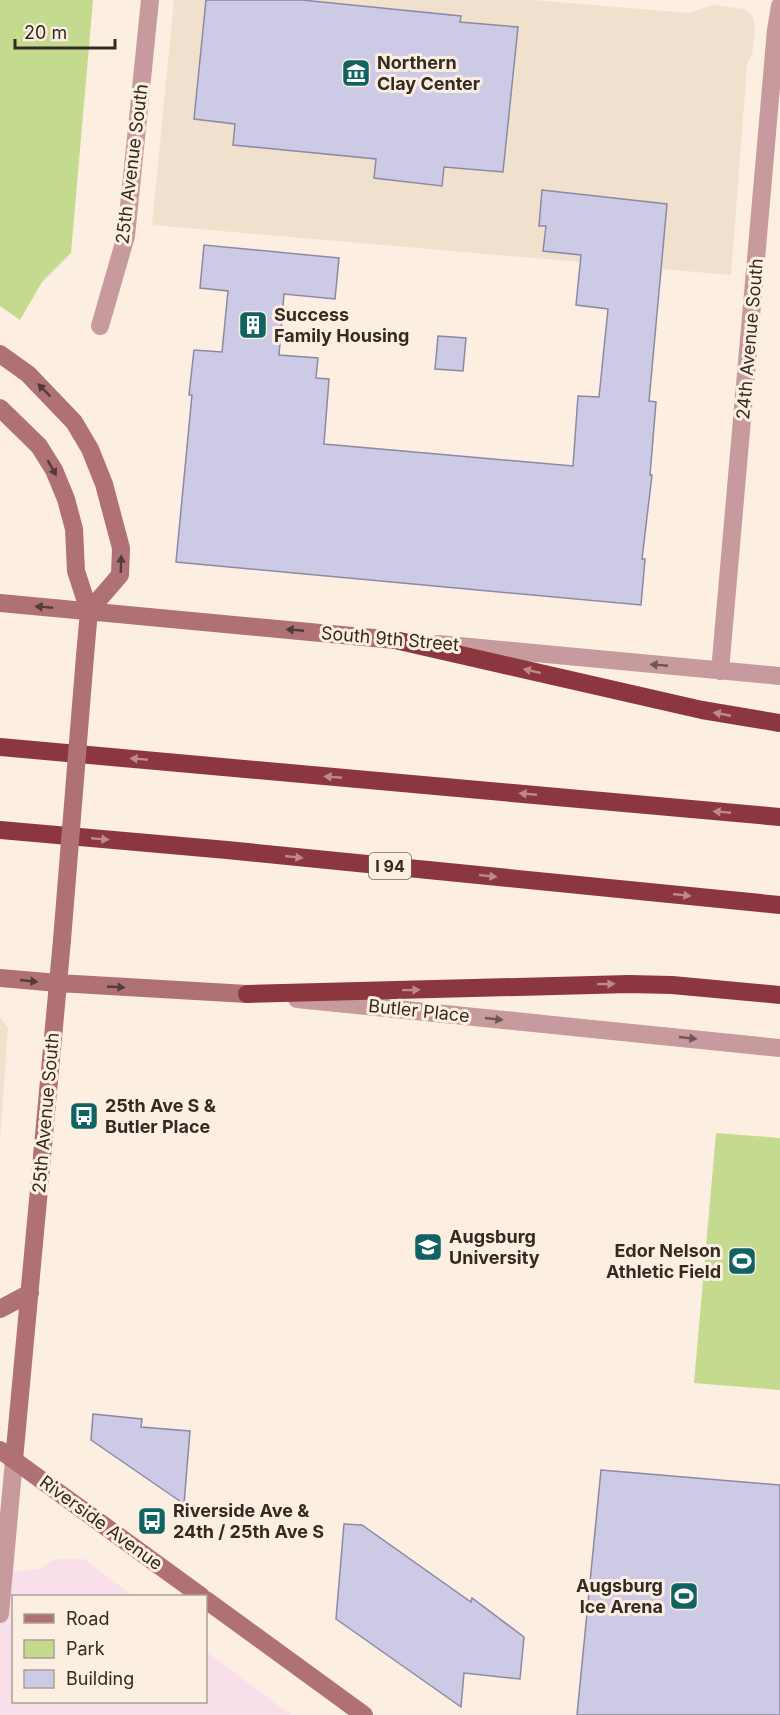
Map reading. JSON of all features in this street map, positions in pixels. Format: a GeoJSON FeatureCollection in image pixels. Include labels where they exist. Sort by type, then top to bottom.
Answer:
{"type":"FeatureCollection","features":[{"type":"Feature","properties":{"kind":"highway"},"geometry":{"type":"LineString","coordinates":[[395,640],[702,710],[780,723]]}},
{"type":"Feature","properties":{"kind":"highway"},"geometry":{"type":"LineString","coordinates":[[0,747],[780,817]]}},
{"type":"Feature","properties":{"kind":"highway","name":"I 94"},"geometry":{"type":"LineString","coordinates":[[0,830],[238,851],[780,905]]}},
{"type":"Feature","properties":{"kind":"highway"},"geometry":{"type":"LineString","coordinates":[[247,994],[629,984],[672,985],[780,995]]}},
{"type":"Feature","properties":{"kind":"street","name":"25th Avenue South"},"geometry":{"type":"LineString","coordinates":[[100,326],[126,236],[150,0]]}},
{"type":"Feature","properties":{"kind":"street","name":"24th Avenue South"},"geometry":{"type":"LineString","coordinates":[[720,671],[776,30],[780,6]]}},
{"type":"Feature","properties":{"kind":"street"},"geometry":{"type":"LineString","coordinates":[[0,354],[28,374],[74,422],[90,449],[104,484],[121,548],[120,575],[89,611]]}},
{"type":"Feature","properties":{"kind":"street"},"geometry":{"type":"LineString","coordinates":[[0,408],[39,446],[54,470],[74,529],[76,571],[89,611]]}},
{"type":"Feature","properties":{"kind":"street","name":"South 9th Street"},"geometry":{"type":"LineString","coordinates":[[0,603],[780,676]]}},
{"type":"Feature","properties":{"kind":"street","name":"25th Avenue South"},"geometry":{"type":"LineString","coordinates":[[0,1614],[7,1455],[30,1293],[89,611]]}},
{"type":"Feature","properties":{"kind":"street","name":"Butler Place"},"geometry":{"type":"LineString","coordinates":[[0,978],[247,994],[780,1048]]}},
{"type":"Feature","properties":{"kind":"street"},"geometry":{"type":"LineString","coordinates":[[0,1309],[30,1293]]}},
{"type":"Feature","properties":{"kind":"street","name":"Riverside Avenue"},"geometry":{"type":"LineString","coordinates":[[7,1455],[200,1595]]}},
{"type":"Feature","properties":{"kind":"street"},"geometry":{"type":"LineString","coordinates":[[207,1601],[364,1715]]}},
{"type":"Feature","properties":{"kind":"shaded area"},"geometry":{"type":"Polygon","coordinates":[[[174,0],[533,0],[688,13],[713,5],[744,9],[752,15],[755,29],[752,54],[747,65],[731,275],[152,225],[174,0]]]}},
{"type":"Feature","properties":{"kind":"shaded area"},"geometry":{"type":"Polygon","coordinates":[[[0,1017],[8,1028],[0,1143],[0,1017]]]}},
{"type":"Feature","properties":{"kind":"shaded area"},"geometry":{"type":"Polygon","coordinates":[[[55,1559],[84,1559],[132,1595],[12,1595],[12,1703],[207,1703],[207,1652],[291,1715],[0,1715],[0,1574],[38,1569],[55,1559]]]}},
{"type":"Feature","properties":{"kind":"green space"},"geometry":{"type":"Polygon","coordinates":[[[0,0],[93,0],[71,253],[42,282],[20,320],[0,306],[0,0]]]}},
{"type":"Feature","properties":{"kind":"green space","name":"Edor Nelson Athletic Field"},"geometry":{"type":"Polygon","coordinates":[[[716,1133],[780,1138],[780,1390],[694,1383],[716,1133]]]}},
{"type":"Feature","properties":{"kind":"building","name":"Northern Clay Center"},"geometry":{"type":"Polygon","coordinates":[[[206,0],[302,0],[461,16],[460,22],[518,27],[503,172],[444,167],[442,186],[374,178],[376,159],[233,145],[235,124],[194,119],[206,0]]]}},
{"type":"Feature","properties":{"kind":"building"},"geometry":{"type":"Polygon","coordinates":[[[542,190],[667,204],[649,401],[656,402],[650,475],[652,475],[642,559],[645,559],[641,605],[176,562],[192,395],[189,395],[194,350],[222,352],[228,291],[200,288],[204,245],[339,258],[335,299],[284,294],[279,355],[318,358],[316,378],[329,379],[324,444],[573,466],[578,396],[599,397],[608,309],[576,305],[581,255],[543,251],[546,226],[539,226],[542,190]]]}},
{"type":"Feature","properties":{"kind":"building"},"geometry":{"type":"Polygon","coordinates":[[[438,336],[466,338],[463,371],[435,369],[438,336]]]}},
{"type":"Feature","properties":{"kind":"building"},"geometry":{"type":"Polygon","coordinates":[[[93,1414],[142,1419],[141,1427],[190,1431],[184,1504],[91,1440],[93,1414]]]}},
{"type":"Feature","properties":{"kind":"building","name":"Augsburg Ice Arena"},"geometry":{"type":"Polygon","coordinates":[[[601,1470],[780,1485],[780,1715],[577,1715],[601,1470]]]}},
{"type":"Feature","properties":{"kind":"building"},"geometry":{"type":"Polygon","coordinates":[[[344,1524],[362,1525],[471,1602],[472,1598],[524,1637],[520,1679],[464,1673],[461,1707],[336,1619],[344,1524]]]}},
{"type":"Feature","properties":{"kind":"place","name":"Northern Clay Center"},"geometry":{"type":"Point","coordinates":[356,73]}},
{"type":"Feature","properties":{"kind":"place","name":"Success Family Housing"},"geometry":{"type":"Point","coordinates":[253,325]}},
{"type":"Feature","properties":{"kind":"place","name":"25th Ave S & Butler Place"},"geometry":{"type":"Point","coordinates":[84,1116]}},
{"type":"Feature","properties":{"kind":"place","name":"Augsburg University"},"geometry":{"type":"Point","coordinates":[428,1247]}},
{"type":"Feature","properties":{"kind":"place","name":"Edor Nelson Athletic Field"},"geometry":{"type":"Point","coordinates":[742,1261]}},
{"type":"Feature","properties":{"kind":"place","name":"Riverside Ave & 24th / 25th Ave S"},"geometry":{"type":"Point","coordinates":[152,1521]}},
{"type":"Feature","properties":{"kind":"place","name":"Augsburg Ice Arena"},"geometry":{"type":"Point","coordinates":[684,1596]}}]}
